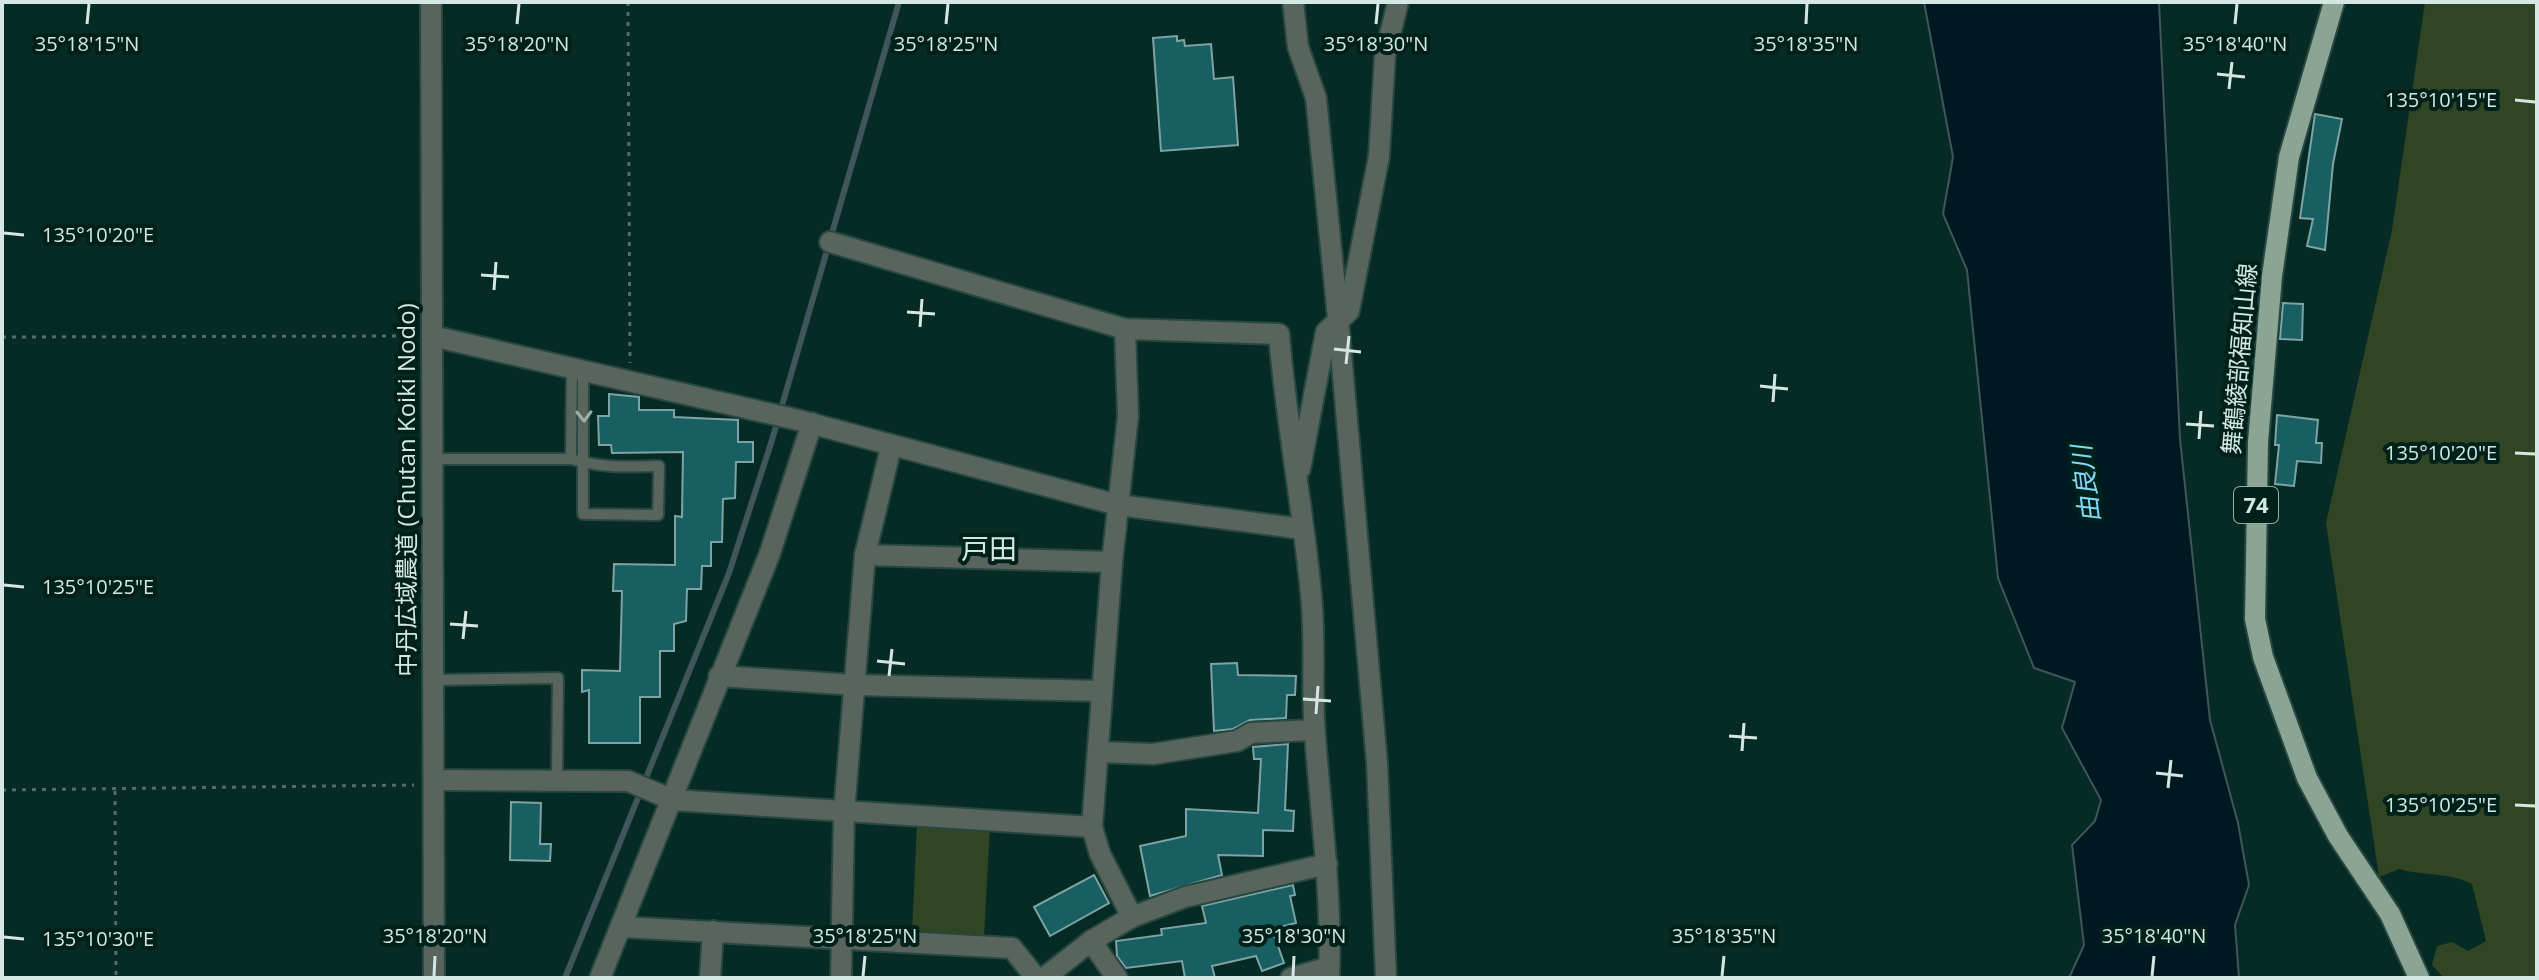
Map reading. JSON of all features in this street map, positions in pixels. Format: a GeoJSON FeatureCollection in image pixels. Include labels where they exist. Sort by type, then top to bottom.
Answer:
{"type":"FeatureCollection","features":[{"type":"Feature","properties":{"kind":"main road","name":"舞鶴綾部福知山線"},"geometry":{"type":"LineString","coordinates":[[2334,2],[2289,157],[2272,276],[2258,442],[2255,619],[2263,657],[2307,778],[2338,836],[2390,914],[2419,978]]}},
{"type":"Feature","properties":{"kind":"street","name":"中丹広域農道 (Chutan Koiki Nodo)"},"geometry":{"type":"LineString","coordinates":[[431,2],[434,978]]}},
{"type":"Feature","properties":{"kind":"street"},"geometry":{"type":"LineString","coordinates":[[1293,2],[1298,47],[1316,98],[1338,318],[1377,763],[1386,978]]}},
{"type":"Feature","properties":{"kind":"street"},"geometry":{"type":"LineString","coordinates":[[1298,475],[1326,332],[1349,311],[1379,156],[1385,55],[1398,2]]}},
{"type":"Feature","properties":{"kind":"street"},"geometry":{"type":"LineString","coordinates":[[830,242],[1125,329],[1279,334],[1286,424],[1298,475],[1311,596],[1314,730],[1327,864],[1329,973],[1291,978]]}},
{"type":"Feature","properties":{"kind":"street"},"geometry":{"type":"LineString","coordinates":[[1125,329],[1128,416],[1112,562],[1092,827],[1100,854],[1132,917]]}},
{"type":"Feature","properties":{"kind":"street"},"geometry":{"type":"LineString","coordinates":[[432,336],[628,378],[1118,505],[1303,529]]}},
{"type":"Feature","properties":{"kind":"street"},"geometry":{"type":"LineString","coordinates":[[600,978],[667,798],[770,553],[805,422]]}},
{"type":"Feature","properties":{"kind":"street"},"geometry":{"type":"LineString","coordinates":[[841,978],[844,813],[865,555],[891,447]]}},
{"type":"Feature","properties":{"kind":"street"},"geometry":{"type":"LineString","coordinates":[[865,555],[1112,562]]}},
{"type":"Feature","properties":{"kind":"street"},"geometry":{"type":"LineString","coordinates":[[719,676],[855,685],[1101,691]]}},
{"type":"Feature","properties":{"kind":"street"},"geometry":{"type":"LineString","coordinates":[[1098,752],[1153,754],[1237,741],[1251,733],[1314,730]]}},
{"type":"Feature","properties":{"kind":"street"},"geometry":{"type":"LineString","coordinates":[[434,780],[636,783],[667,798],[844,813],[1092,827]]}},
{"type":"Feature","properties":{"kind":"street"},"geometry":{"type":"LineString","coordinates":[[1044,978],[1091,941],[1132,917],[1185,897],[1327,864]]}},
{"type":"Feature","properties":{"kind":"street"},"geometry":{"type":"LineString","coordinates":[[621,927],[1012,948],[1036,978]]}},
{"type":"Feature","properties":{"kind":"street"},"geometry":{"type":"LineString","coordinates":[[710,978],[713,931]]}},
{"type":"Feature","properties":{"kind":"street"},"geometry":{"type":"LineString","coordinates":[[1091,941],[1117,978]]}},
{"type":"Feature","properties":{"kind":"lane"},"geometry":{"type":"LineString","coordinates":[[571,459],[578,367]]}},
{"type":"Feature","properties":{"kind":"lane"},"geometry":{"type":"LineString","coordinates":[[434,459],[571,459],[584,463],[598,468],[659,466],[658,515],[583,514],[584,463],[578,367]]}},
{"type":"Feature","properties":{"kind":"lane"},"geometry":{"type":"LineString","coordinates":[[435,680],[558,678],[557,781]]}},
{"type":"Feature","properties":{"kind":"path"},"geometry":{"type":"LineString","coordinates":[[628,2],[628,378]]}},
{"type":"Feature","properties":{"kind":"path"},"geometry":{"type":"LineString","coordinates":[[2,337],[432,336]]}},
{"type":"Feature","properties":{"kind":"path"},"geometry":{"type":"LineString","coordinates":[[2,790],[404,788],[434,780]]}},
{"type":"Feature","properties":{"kind":"path"},"geometry":{"type":"LineString","coordinates":[[115,791],[116,978]]}},
{"type":"Feature","properties":{"kind":"green space"},"geometry":{"type":"Polygon","coordinates":[[[2425,2],[2537,2],[2537,978],[2444,978],[2432,965],[2437,946],[2452,942],[2468,951],[2486,941],[2472,884],[2399,869],[2379,877],[2326,523],[2392,230],[2425,2]]]}},
{"type":"Feature","properties":{"kind":"green space"},"geometry":{"type":"Polygon","coordinates":[[[917,824],[990,828],[984,937],[912,932],[917,824]]]}},
{"type":"Feature","properties":{"kind":"water","name":"由良川"},"geometry":{"type":"Polygon","coordinates":[[[1924,2],[2159,2],[2180,439],[2210,720],[2238,823],[2249,885],[2235,925],[2239,978],[2069,978],[2084,945],[2072,845],[2095,821],[2101,800],[2062,728],[2075,682],[2034,668],[1998,578],[1967,270],[1943,214],[1953,157],[1924,2]]]}},
{"type":"Feature","properties":{"kind":"building"},"geometry":{"type":"Polygon","coordinates":[[[1177,36],[1177,41],[1184,40],[1185,46],[1211,44],[1214,79],[1233,77],[1238,145],[1161,151],[1153,38],[1177,36]]]}},
{"type":"Feature","properties":{"kind":"building"},"geometry":{"type":"Polygon","coordinates":[[[2315,114],[2342,119],[2333,164],[2325,250],[2307,246],[2313,219],[2300,218],[2315,114]]]}},
{"type":"Feature","properties":{"kind":"building"},"geometry":{"type":"Polygon","coordinates":[[[2283,303],[2303,304],[2302,340],[2280,339],[2283,303]]]}},
{"type":"Feature","properties":{"kind":"building"},"geometry":{"type":"Polygon","coordinates":[[[609,394],[639,397],[639,410],[674,410],[674,417],[738,420],[738,442],[753,442],[753,462],[736,462],[735,498],[723,499],[722,542],[711,542],[711,566],[702,566],[701,589],[687,589],[686,621],[674,624],[674,651],[660,651],[660,697],[640,697],[640,743],[589,743],[589,690],[582,692],[582,670],[620,671],[622,591],[613,591],[614,564],[675,565],[675,516],[682,517],[683,452],[612,453],[611,445],[599,445],[598,416],[609,416],[609,394]]]}},
{"type":"Feature","properties":{"kind":"building"},"geometry":{"type":"Polygon","coordinates":[[[2277,415],[2318,420],[2316,443],[2322,443],[2321,463],[2297,461],[2294,486],[2275,484],[2279,445],[2275,445],[2277,415]]]}},
{"type":"Feature","properties":{"kind":"building"},"geometry":{"type":"Polygon","coordinates":[[[1237,663],[1238,675],[1296,676],[1295,695],[1287,695],[1286,718],[1250,720],[1233,729],[1214,731],[1211,664],[1237,663]]]}},
{"type":"Feature","properties":{"kind":"building"},"geometry":{"type":"Polygon","coordinates":[[[1288,744],[1285,810],[1294,811],[1293,831],[1263,830],[1263,856],[1218,855],[1222,875],[1150,896],[1140,846],[1186,836],[1186,809],[1258,813],[1261,759],[1254,759],[1253,747],[1288,744]]]}},
{"type":"Feature","properties":{"kind":"building"},"geometry":{"type":"Polygon","coordinates":[[[511,802],[541,803],[540,844],[551,844],[550,861],[510,860],[511,802]]]}},
{"type":"Feature","properties":{"kind":"building"},"geometry":{"type":"Polygon","coordinates":[[[1094,875],[1109,903],[1050,936],[1034,907],[1094,875]]]}},
{"type":"Feature","properties":{"kind":"building"},"geometry":{"type":"Polygon","coordinates":[[[1293,885],[1295,895],[1290,896],[1296,923],[1272,929],[1284,963],[1262,971],[1256,956],[1212,966],[1215,978],[1185,978],[1182,961],[1126,968],[1117,956],[1116,941],[1162,935],[1161,929],[1206,923],[1202,906],[1293,885]]]}},
{"type":"Feature","properties":{"kind":"waterway"},"geometry":{"type":"LineString","coordinates":[[565,978],[729,573],[772,440],[899,2]]}},
{"type":"Feature","properties":{"kind":"district","name":"戸田"},"geometry":{"type":"Point","coordinates":[989,549]}}]}
